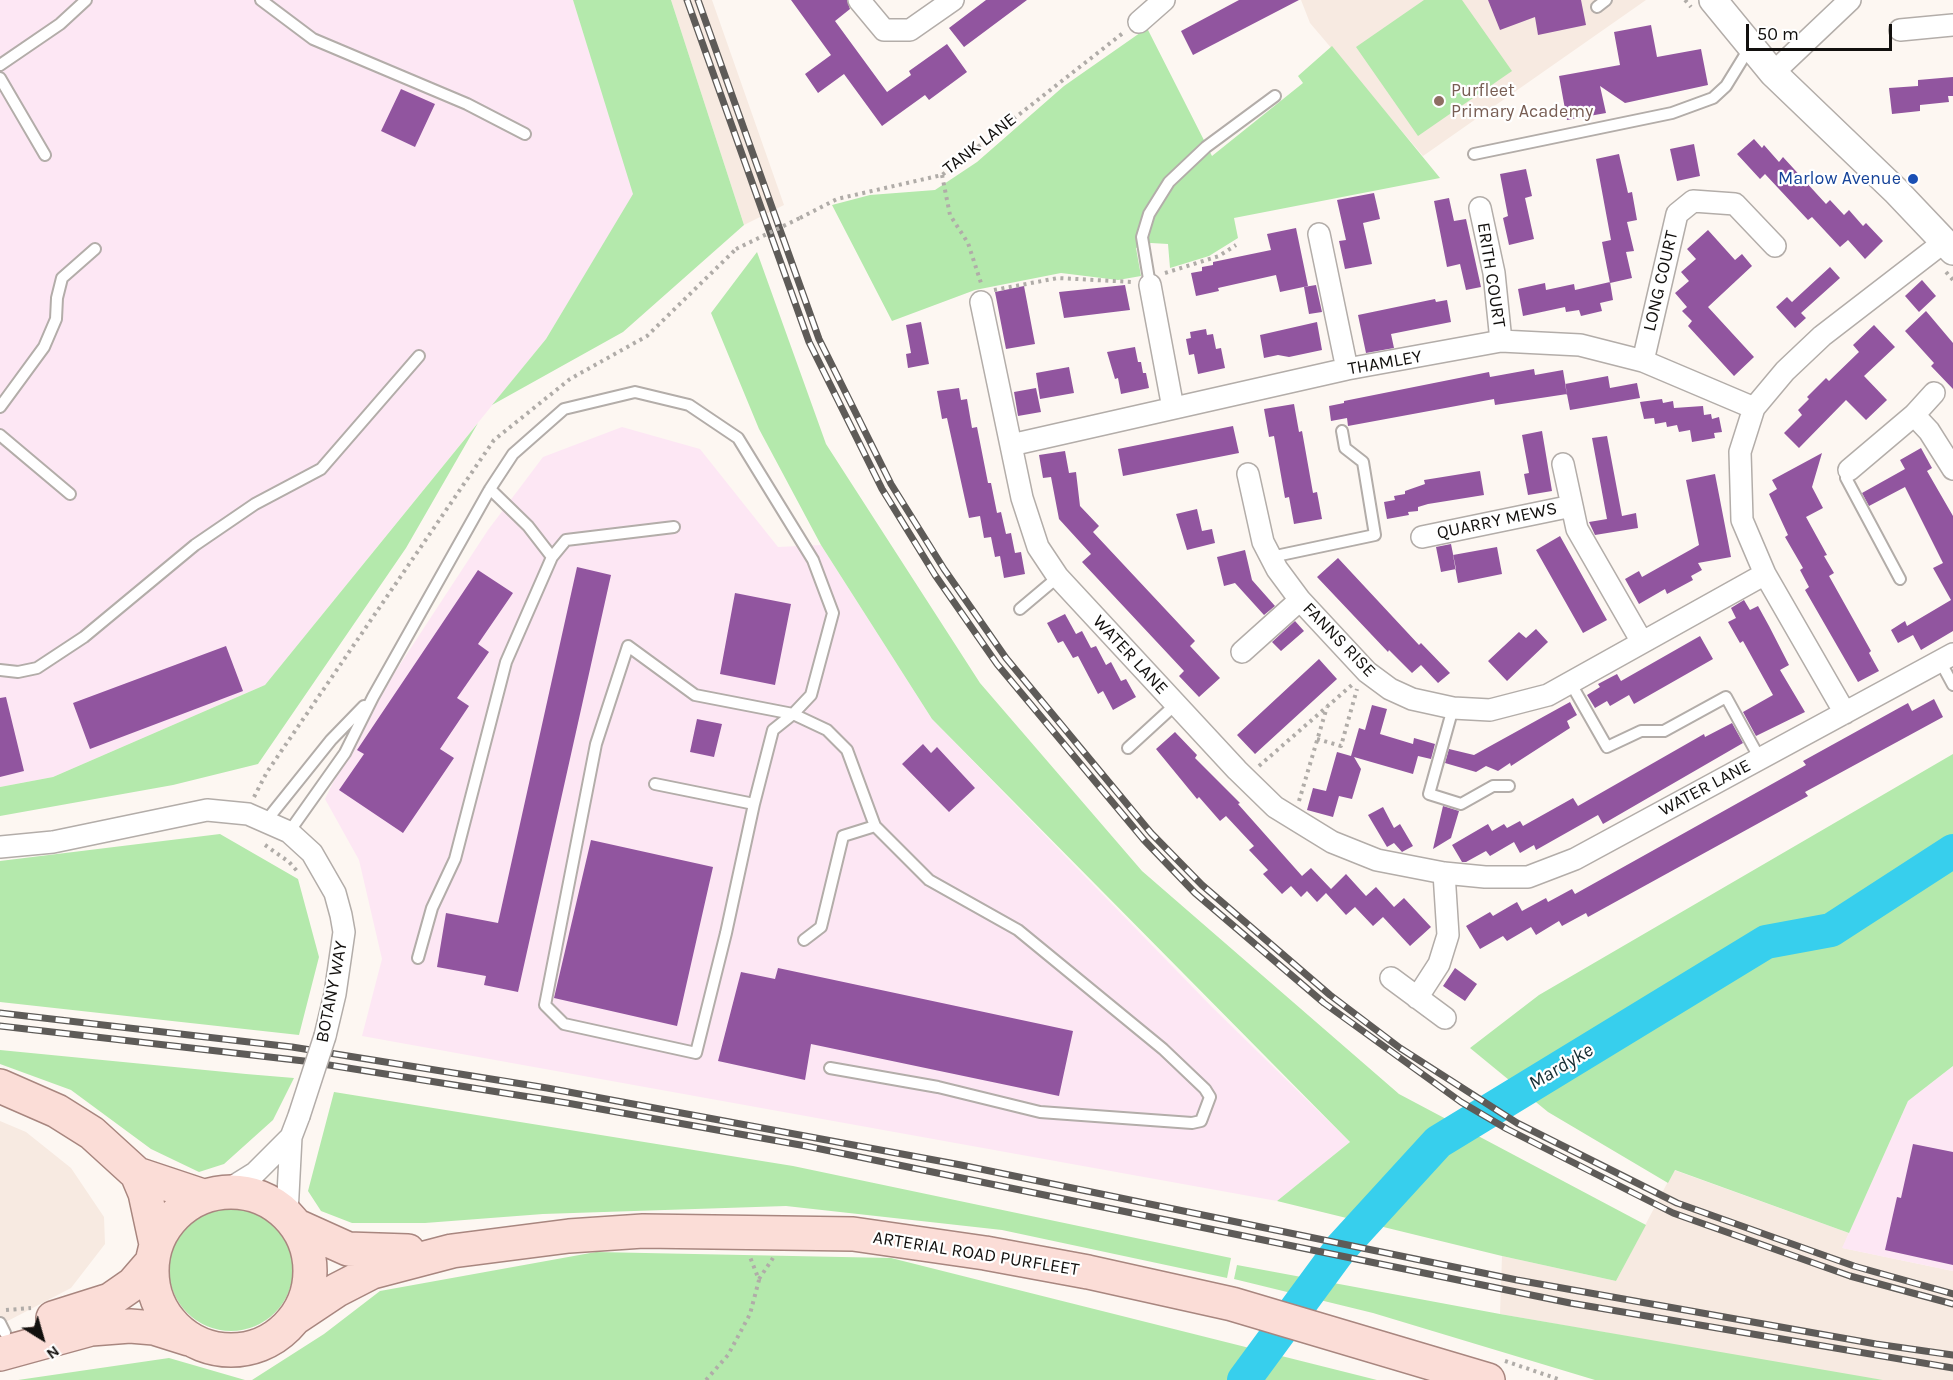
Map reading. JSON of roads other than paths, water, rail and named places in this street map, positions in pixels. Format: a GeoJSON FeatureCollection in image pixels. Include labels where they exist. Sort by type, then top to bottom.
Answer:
{"type":"FeatureCollection","features":[{"type":"Feature","properties":{"kind":"main road"},"geometry":{"type":"LineString","coordinates":[[0,1086],[57,1111],[92,1133],[137,1174],[145,1193],[154,1253],[154,1292],[168,1320],[191,1340]]}},
{"type":"Feature","properties":{"kind":"main road"},"geometry":{"type":"LineString","coordinates":[[3,1330],[154,1328],[213,1348],[247,1348],[259,1345],[279,1334],[296,1318],[305,1301],[310,1272],[306,1244],[292,1220],[269,1201],[248,1193],[215,1194],[137,1174]]}},
{"type":"Feature","properties":{"kind":"main road"},"geometry":{"type":"LineString","coordinates":[[3,1330],[110,1300],[133,1284],[154,1253],[167,1224],[183,1207],[215,1194]]}},
{"type":"Feature","properties":{"kind":"main road","name":"ARTERIAL ROAD PURFLEET"},"geometry":{"type":"LineString","coordinates":[[292,1220],[348,1249],[452,1251]]}},
{"type":"Feature","properties":{"kind":"main road","name":"ARTERIAL ROAD PURFLEET"},"geometry":{"type":"LineString","coordinates":[[296,1318],[337,1290],[372,1272],[452,1251],[569,1236],[643,1231],[853,1234],[1088,1272],[1232,1304],[1488,1380]]}},
{"type":"Feature","properties":{"kind":"street"},"geometry":{"type":"LineString","coordinates":[[859,0],[884,30],[910,30],[953,0]]}},
{"type":"Feature","properties":{"kind":"street"},"geometry":{"type":"LineString","coordinates":[[1139,22],[1164,0]]}},
{"type":"Feature","properties":{"kind":"street"},"geometry":{"type":"LineString","coordinates":[[1713,0],[1773,73],[1949,246],[1822,336],[1785,370],[1754,408],[1740,453],[1742,520],[1765,574],[1845,713]]}},
{"type":"Feature","properties":{"kind":"street"},"geometry":{"type":"LineString","coordinates":[[1773,73],[1850,0]]}},
{"type":"Feature","properties":{"kind":"street"},"geometry":{"type":"LineString","coordinates":[[1900,30],[1953,24]]}},
{"type":"Feature","properties":{"kind":"street","name":"LONG COURT"},"geometry":{"type":"LineString","coordinates":[[1643,361],[1677,214],[1694,201],[1735,204],[1775,246]]}},
{"type":"Feature","properties":{"kind":"street","name":"ERITH COURT"},"geometry":{"type":"LineString","coordinates":[[1480,208],[1494,273],[1501,341]]}},
{"type":"Feature","properties":{"kind":"street"},"geometry":{"type":"LineString","coordinates":[[1319,234],[1347,369]]}},
{"type":"Feature","properties":{"kind":"street"},"geometry":{"type":"LineString","coordinates":[[1149,281],[1173,408]]}},
{"type":"Feature","properties":{"kind":"street","name":"WATER LANE"},"geometry":{"type":"LineString","coordinates":[[981,297],[1022,498],[1038,547],[1058,577],[1245,778],[1275,807],[1332,842],[1377,861],[1444,873],[1485,877],[1528,877],[1575,859],[1947,658]]}},
{"type":"Feature","properties":{"kind":"street","name":"THAMLEY"},"geometry":{"type":"LineString","coordinates":[[1011,446],[1347,369],[1501,341],[1580,345],[1643,361],[1754,408]]}},
{"type":"Feature","properties":{"kind":"street"},"geometry":{"type":"LineString","coordinates":[[1849,470],[1914,415],[1934,393]]}},
{"type":"Feature","properties":{"kind":"street"},"geometry":{"type":"LineString","coordinates":[[1914,415],[1929,431],[1953,469]]}},
{"type":"Feature","properties":{"kind":"street","name":"QUARRY MEWS"},"geometry":{"type":"LineString","coordinates":[[1563,464],[1577,529],[1642,642]]}},
{"type":"Feature","properties":{"kind":"street","name":"FANNS RISE"},"geometry":{"type":"LineString","coordinates":[[1248,474],[1263,542],[1300,600],[1367,672],[1390,689],[1412,699],[1453,708],[1490,710],[1548,695],[1765,574]]}},
{"type":"Feature","properties":{"kind":"street","name":"QUARRY MEWS"},"geometry":{"type":"LineString","coordinates":[[1422,537],[1572,506]]}},
{"type":"Feature","properties":{"kind":"street"},"geometry":{"type":"LineString","coordinates":[[1242,652],[1300,600]]}},
{"type":"Feature","properties":{"kind":"street","name":"BOTANY WAY"},"geometry":{"type":"LineString","coordinates":[[0,847],[53,842],[207,810],[248,814],[267,821],[289,832],[312,853],[335,893],[344,932],[335,994],[325,1036],[291,1137],[292,1220]]}},
{"type":"Feature","properties":{"kind":"street"},"geometry":{"type":"LineString","coordinates":[[1417,998],[1439,964],[1448,935],[1444,873]]}},
{"type":"Feature","properties":{"kind":"street"},"geometry":{"type":"LineString","coordinates":[[1390,978],[1445,1018]]}},
{"type":"Feature","properties":{"kind":"street","name":"BOTANY WAY"},"geometry":{"type":"LineString","coordinates":[[215,1194],[255,1173],[291,1137]]}},
{"type":"Feature","properties":{"kind":"lane"},"geometry":{"type":"LineString","coordinates":[[0,65],[60,24],[86,0]]}},
{"type":"Feature","properties":{"kind":"lane"},"geometry":{"type":"LineString","coordinates":[[261,0],[313,39],[466,104],[525,134]]}},
{"type":"Feature","properties":{"kind":"lane"},"geometry":{"type":"LineString","coordinates":[[1473,154],[1672,113],[1713,98],[1726,86],[1751,44]]}},
{"type":"Feature","properties":{"kind":"lane"},"geometry":{"type":"LineString","coordinates":[[0,78],[45,155]]}},
{"type":"Feature","properties":{"kind":"lane"},"geometry":{"type":"LineString","coordinates":[[1149,281],[1142,237],[1149,214],[1169,182],[1206,147],[1275,96]]}},
{"type":"Feature","properties":{"kind":"lane"},"geometry":{"type":"LineString","coordinates":[[0,407],[44,347],[56,319],[57,298],[62,278],[95,249]]}},
{"type":"Feature","properties":{"kind":"lane"},"geometry":{"type":"LineString","coordinates":[[0,670],[18,672],[37,668],[84,638],[195,545],[255,504],[321,469],[419,356]]}},
{"type":"Feature","properties":{"kind":"lane"},"geometry":{"type":"LineString","coordinates":[[289,832],[345,753],[373,697],[490,489],[513,454],[564,409],[635,392],[689,405],[738,438],[813,560],[833,613],[811,695],[793,714],[773,730],[696,1053],[564,1024],[544,1005],[596,744],[628,646],[695,695],[793,714],[827,730],[847,750],[875,826],[929,880],[1018,930],[1082,980],[1163,1049],[1205,1089],[1210,1097],[1201,1121],[1192,1123],[1040,1112],[938,1087],[830,1068]]}},
{"type":"Feature","properties":{"kind":"lane"},"geometry":{"type":"LineString","coordinates":[[1271,557],[1376,535],[1363,462],[1345,448],[1342,431]]}},
{"type":"Feature","properties":{"kind":"lane"},"geometry":{"type":"LineString","coordinates":[[0,435],[70,494]]}},
{"type":"Feature","properties":{"kind":"lane"},"geometry":{"type":"LineString","coordinates":[[1849,470],[1846,478],[1899,579]]}},
{"type":"Feature","properties":{"kind":"lane"},"geometry":{"type":"LineString","coordinates":[[490,489],[528,526],[552,557]]}},
{"type":"Feature","properties":{"kind":"lane"},"geometry":{"type":"LineString","coordinates":[[418,958],[432,908],[455,859],[506,662],[552,557],[566,540],[674,527]]}},
{"type":"Feature","properties":{"kind":"lane"},"geometry":{"type":"LineString","coordinates":[[1020,609],[1058,577]]}},
{"type":"Feature","properties":{"kind":"lane"},"geometry":{"type":"LineString","coordinates":[[1947,658],[1953,685]]}},
{"type":"Feature","properties":{"kind":"lane"},"geometry":{"type":"LineString","coordinates":[[1570,682],[1607,747],[1641,731],[1664,731],[1726,697],[1760,759]]}},
{"type":"Feature","properties":{"kind":"lane"},"geometry":{"type":"LineString","coordinates":[[267,821],[331,740],[373,697]]}},
{"type":"Feature","properties":{"kind":"lane"},"geometry":{"type":"LineString","coordinates":[[1128,748],[1176,704]]}},
{"type":"Feature","properties":{"kind":"lane"},"geometry":{"type":"LineString","coordinates":[[1453,708],[1429,794],[1461,804],[1493,786],[1509,786]]}},
{"type":"Feature","properties":{"kind":"lane"},"geometry":{"type":"LineString","coordinates":[[655,784],[754,804]]}},
{"type":"Feature","properties":{"kind":"lane"},"geometry":{"type":"LineString","coordinates":[[804,940],[821,927],[843,837],[875,826]]}},
{"type":"Feature","properties":{"kind":"waterway","name":"Mardyke"},"geometry":{"type":"LineString","coordinates":[[1244,1380],[1341,1248],[1438,1142],[1766,942],[1831,930],[1953,851]]}},
{"type":"Feature","properties":{"kind":"railway"},"geometry":{"type":"LineString","coordinates":[[687,0],[809,342],[882,489],[935,575],[997,664],[1144,840],[1195,893],[1324,1003],[1461,1102],[1507,1129],[1673,1213],[1850,1276],[1953,1304]]}},
{"type":"Feature","properties":{"kind":"railway"},"geometry":{"type":"LineString","coordinates":[[698,0],[819,339],[891,484],[944,569],[1006,658],[1151,833],[1202,885],[1330,995],[1400,1048],[1517,1123],[1677,1203],[1854,1266],[1953,1294]]}},
{"type":"Feature","properties":{"kind":"railway"},"geometry":{"type":"LineString","coordinates":[[0,1013],[292,1047],[547,1088],[961,1165],[1517,1280],[1876,1344],[1953,1355]]}},
{"type":"Feature","properties":{"kind":"railway"},"geometry":{"type":"LineString","coordinates":[[0,1026],[304,1061],[567,1103],[806,1146],[1570,1303],[1953,1368]]}},
{"type":"Feature","properties":{"kind":"place","name":"Purfleet Primary Academy"},"geometry":{"type":"Point","coordinates":[1439,101]}},
{"type":"Feature","properties":{"kind":"place","name":"Marlow Avenue"},"geometry":{"type":"Point","coordinates":[1913,179]}}]}
